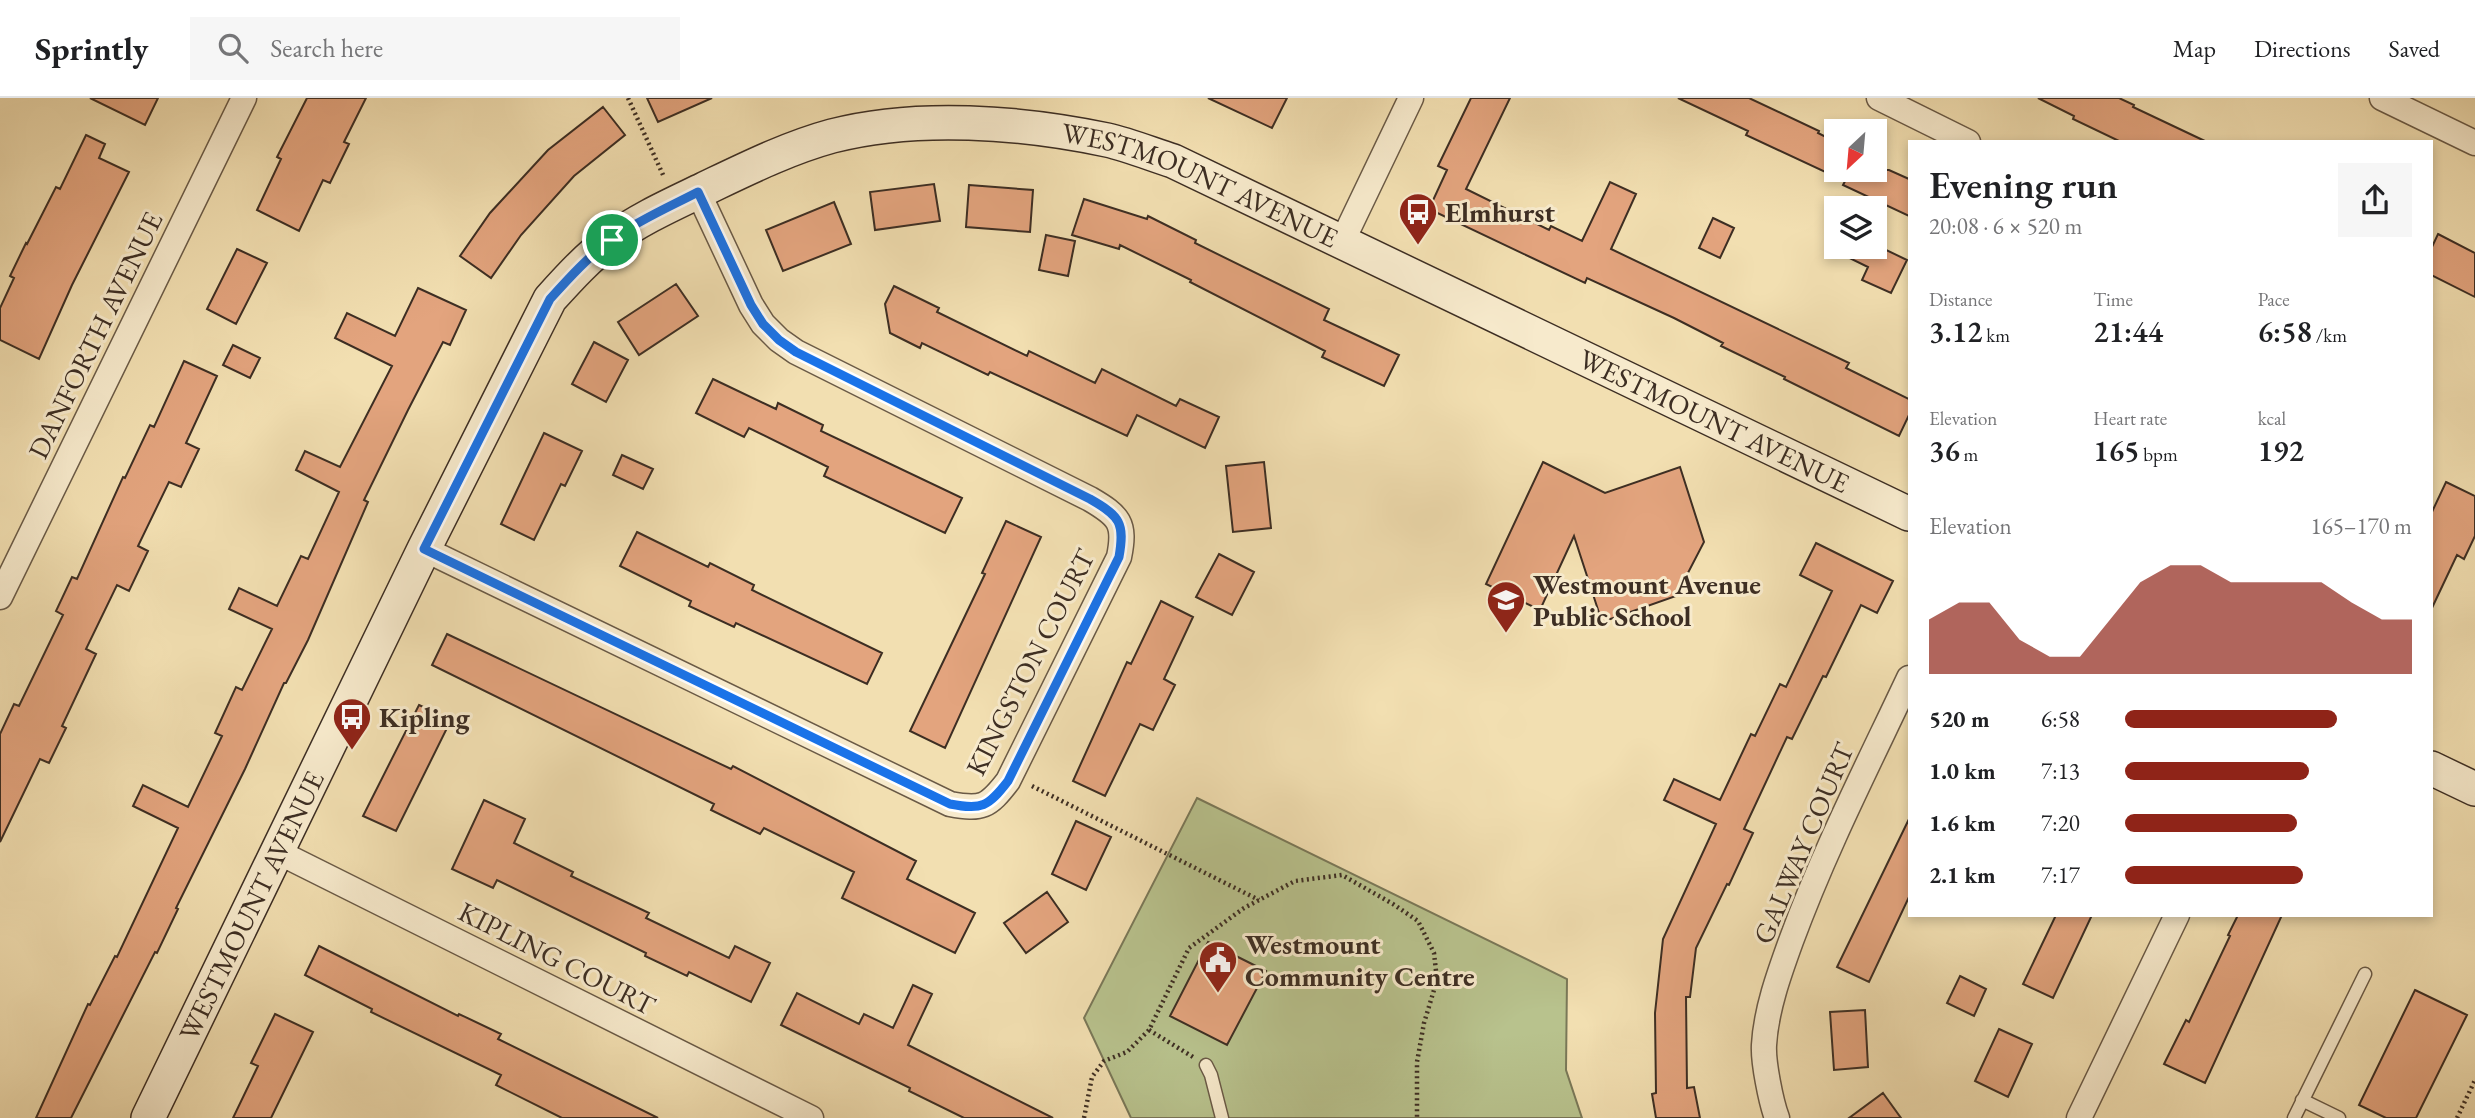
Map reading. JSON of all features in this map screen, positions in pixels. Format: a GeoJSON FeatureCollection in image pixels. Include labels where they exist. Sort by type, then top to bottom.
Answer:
{"type":"FeatureCollection","features":[{"type":"Feature","properties":{"kind":"street","name":"DANFORTH AVENUE"},"geometry":{"type":"LineString","coordinates":[[0,597],[244,98]]}},
{"type":"Feature","properties":{"kind":"street"},"geometry":{"type":"LineString","coordinates":[[1342,242],[1411,98]]}},
{"type":"Feature","properties":{"kind":"street"},"geometry":{"type":"LineString","coordinates":[[1879,98],[1964,140]]}},
{"type":"Feature","properties":{"kind":"street"},"geometry":{"type":"LineString","coordinates":[[2382,98],[2409,104],[2475,143]]}},
{"type":"Feature","properties":{"kind":"street","name":"WESTMOUNT AVENUE"},"geometry":{"type":"LineString","coordinates":[[148,1118],[424,549],[550,299],[576,270],[612,240],[687,198],[789,150],[833,136],[881,127],[983,124],[1108,140],[1173,161],[1908,514]]}},
{"type":"Feature","properties":{"kind":"street","name":"KINGSTON COURT"},"geometry":{"type":"LineString","coordinates":[[424,549],[950,804],[974,809],[995,798],[1011,775],[1119,557],[1123,536],[1119,521],[1110,511],[1090,499],[796,352],[779,340],[763,324],[687,198]]}},
{"type":"Feature","properties":{"kind":"street","name":"GALWAY COURT"},"geometry":{"type":"LineString","coordinates":[[1777,1118],[1764,1046],[1777,984],[1810,890],[1908,680]]}},
{"type":"Feature","properties":{"kind":"street"},"geometry":{"type":"LineString","coordinates":[[2433,769],[2475,789]]}},
{"type":"Feature","properties":{"kind":"street","name":"KIPLING COURT"},"geometry":{"type":"LineString","coordinates":[[276,851],[811,1118]]}},
{"type":"Feature","properties":{"kind":"street"},"geometry":{"type":"LineString","coordinates":[[2079,1118],[2175,917]]}},
{"type":"Feature","properties":{"kind":"lane"},"geometry":{"type":"LineString","coordinates":[[2294,1118],[2365,974]]}},
{"type":"Feature","properties":{"kind":"lane"},"geometry":{"type":"LineString","coordinates":[[1206,1065],[1222,1118]]}},
{"type":"Feature","properties":{"kind":"lane"},"geometry":{"type":"LineString","coordinates":[[2302,1100],[2339,1118]]}},
{"type":"Feature","properties":{"kind":"path"},"geometry":{"type":"LineString","coordinates":[[628,98],[687,198]]}},
{"type":"Feature","properties":{"kind":"path"},"geometry":{"type":"LineString","coordinates":[[1011,775],[1259,900]]}},
{"type":"Feature","properties":{"kind":"path"},"geometry":{"type":"LineString","coordinates":[[1084,1118],[1092,1077],[1104,1061],[1127,1052],[1149,1030],[1189,948],[1244,908],[1295,881],[1342,875],[1418,921],[1434,953],[1437,980],[1424,1023],[1417,1062],[1417,1118]]}},
{"type":"Feature","properties":{"kind":"path"},"geometry":{"type":"LineString","coordinates":[[1149,1030],[1206,1065]]}},
{"type":"Feature","properties":{"kind":"path"},"geometry":{"type":"LineString","coordinates":[[2457,1118],[2475,1080]]}},
{"type":"Feature","properties":{"kind":"green space"},"geometry":{"type":"Polygon","coordinates":[[[1197,798],[1567,979],[1566,1070],[1582,1118],[1131,1118],[1084,1018],[1197,798]]]}},
{"type":"Feature","properties":{"kind":"building"},"geometry":{"type":"Polygon","coordinates":[[[90,98],[158,98],[145,125],[90,98]]]}},
{"type":"Feature","properties":{"kind":"building"},"geometry":{"type":"Polygon","coordinates":[[[307,98],[366,98],[344,142],[349,144],[330,183],[323,180],[299,231],[257,210],[281,159],[277,157],[307,98]]]}},
{"type":"Feature","properties":{"kind":"building"},"geometry":{"type":"Polygon","coordinates":[[[647,98],[712,98],[658,122],[647,98]]]}},
{"type":"Feature","properties":{"kind":"building"},"geometry":{"type":"Polygon","coordinates":[[[1208,98],[1287,98],[1272,128],[1208,98]]]}},
{"type":"Feature","properties":{"kind":"building"},"geometry":{"type":"Polygon","coordinates":[[[1471,98],[1510,98],[1466,189],[1549,230],[1551,226],[1582,241],[1610,182],[1636,194],[1611,249],[1849,363],[1846,368],[1908,399],[1908,417],[1899,436],[1721,346],[1723,343],[1674,318],[1587,278],[1585,283],[1429,209],[1447,170],[1438,166],[1471,98]]]}},
{"type":"Feature","properties":{"kind":"building"},"geometry":{"type":"Polygon","coordinates":[[[1678,98],[1749,98],[1819,131],[1818,133],[1824,136],[1824,171],[1746,135],[1748,131],[1678,98]]]}},
{"type":"Feature","properties":{"kind":"building"},"geometry":{"type":"Polygon","coordinates":[[[2038,98],[2119,98],[2203,140],[2117,140],[2073,119],[2074,116],[2038,98]]]}},
{"type":"Feature","properties":{"kind":"building"},"geometry":{"type":"Polygon","coordinates":[[[603,107],[625,135],[574,176],[521,235],[491,278],[460,256],[490,213],[548,150],[603,107]]]}},
{"type":"Feature","properties":{"kind":"building"},"geometry":{"type":"Polygon","coordinates":[[[86,135],[105,144],[99,158],[129,172],[72,285],[39,359],[0,340],[0,308],[14,278],[10,276],[26,243],[56,187],[60,189],[86,135]]]}},
{"type":"Feature","properties":{"kind":"building"},"geometry":{"type":"Polygon","coordinates":[[[1887,170],[1908,179],[1908,216],[1887,206],[1887,196],[1866,196],[1843,185],[1845,182],[1887,182],[1887,170]]]}},
{"type":"Feature","properties":{"kind":"building"},"geometry":{"type":"Polygon","coordinates":[[[934,184],[940,221],[875,230],[870,192],[934,184]]]}},
{"type":"Feature","properties":{"kind":"building"},"geometry":{"type":"Polygon","coordinates":[[[969,185],[1033,190],[1030,232],[966,227],[969,185]]]}},
{"type":"Feature","properties":{"kind":"building"},"geometry":{"type":"Polygon","coordinates":[[[1084,199],[1147,219],[1148,216],[1196,240],[1195,243],[1329,309],[1324,320],[1399,355],[1384,386],[1322,357],[1325,351],[1120,245],[1119,249],[1072,235],[1084,199]]]}},
{"type":"Feature","properties":{"kind":"building"},"geometry":{"type":"Polygon","coordinates":[[[834,202],[851,244],[783,271],[766,230],[834,202]]]}},
{"type":"Feature","properties":{"kind":"building"},"geometry":{"type":"Polygon","coordinates":[[[1713,218],[1734,228],[1720,258],[1699,248],[1713,218]]]}},
{"type":"Feature","properties":{"kind":"building"},"geometry":{"type":"Polygon","coordinates":[[[2438,234],[2475,253],[2475,297],[2433,276],[2433,245],[2438,234]]]}},
{"type":"Feature","properties":{"kind":"building"},"geometry":{"type":"Polygon","coordinates":[[[1046,235],[1075,241],[1068,276],[1039,270],[1046,235]]]}},
{"type":"Feature","properties":{"kind":"building"},"geometry":{"type":"Polygon","coordinates":[[[237,249],[267,263],[236,324],[207,309],[237,249]]]}},
{"type":"Feature","properties":{"kind":"building"},"geometry":{"type":"Polygon","coordinates":[[[1887,250],[1907,260],[1891,293],[1862,280],[1868,267],[1852,259],[1887,259],[1887,250]]]}},
{"type":"Feature","properties":{"kind":"building"},"geometry":{"type":"Polygon","coordinates":[[[676,284],[698,316],[639,355],[618,322],[676,284]]]}},
{"type":"Feature","properties":{"kind":"building"},"geometry":{"type":"Polygon","coordinates":[[[894,286],[939,308],[937,312],[1027,356],[1029,351],[1095,383],[1102,369],[1176,406],[1180,399],[1219,417],[1205,448],[1137,415],[1127,436],[990,372],[988,375],[922,343],[920,348],[890,333],[885,304],[894,286]]]}},
{"type":"Feature","properties":{"kind":"building"},"geometry":{"type":"Polygon","coordinates":[[[418,288],[466,310],[450,345],[443,342],[408,410],[364,500],[368,502],[308,640],[284,683],[157,953],[155,952],[71,1118],[36,1118],[88,1004],[90,1005],[115,956],[117,957],[178,828],[133,806],[143,785],[188,807],[222,736],[215,733],[236,687],[242,690],[272,629],[229,609],[239,588],[277,606],[301,556],[308,559],[339,492],[296,470],[305,451],[340,467],[392,366],[335,338],[347,313],[395,336],[418,288]]]}},
{"type":"Feature","properties":{"kind":"building"},"geometry":{"type":"Polygon","coordinates":[[[594,342],[628,360],[606,402],[572,384],[594,342]]]}},
{"type":"Feature","properties":{"kind":"building"},"geometry":{"type":"Polygon","coordinates":[[[233,345],[260,358],[250,378],[223,365],[233,345]]]}},
{"type":"Feature","properties":{"kind":"building"},"geometry":{"type":"Polygon","coordinates":[[[184,361],[217,376],[186,443],[199,449],[181,487],[169,482],[138,546],[148,551],[129,591],[117,585],[86,649],[96,654],[62,726],[66,728],[49,763],[40,759],[0,842],[0,734],[14,704],[19,706],[63,615],[56,611],[72,577],[77,579],[123,477],[125,478],[150,425],[154,427],[184,361]]]}},
{"type":"Feature","properties":{"kind":"building"},"geometry":{"type":"Polygon","coordinates":[[[713,379],[776,409],[778,403],[823,425],[821,431],[962,498],[945,533],[824,476],[828,467],[749,428],[744,437],[696,413],[713,379]]]}},
{"type":"Feature","properties":{"kind":"building"},"geometry":{"type":"Polygon","coordinates":[[[544,433],[582,451],[565,486],[561,484],[534,540],[501,524],[544,433]]]}},
{"type":"Feature","properties":{"kind":"building"},"geometry":{"type":"Polygon","coordinates":[[[622,455],[653,469],[643,489],[613,475],[622,455]]]}},
{"type":"Feature","properties":{"kind":"building"},"geometry":{"type":"Polygon","coordinates":[[[1264,462],[1271,528],[1233,532],[1226,466],[1264,462]]]}},
{"type":"Feature","properties":{"kind":"building"},"geometry":{"type":"Polygon","coordinates":[[[1543,462],[1605,493],[1680,467],[1704,542],[1676,596],[1602,622],[1574,536],[1540,610],[1486,584],[1543,462]]]}},
{"type":"Feature","properties":{"kind":"building"},"geometry":{"type":"Polygon","coordinates":[[[2446,482],[2475,496],[2475,536],[2464,559],[2457,555],[2433,606],[2433,510],[2446,482]]]}},
{"type":"Feature","properties":{"kind":"building"},"geometry":{"type":"Polygon","coordinates":[[[1006,521],[1041,537],[945,748],[910,731],[985,574],[982,573],[1006,521]]]}},
{"type":"Feature","properties":{"kind":"building"},"geometry":{"type":"Polygon","coordinates":[[[637,532],[708,567],[710,563],[754,585],[752,590],[882,653],[867,684],[736,623],[734,627],[689,606],[691,601],[620,566],[637,532]]]}},
{"type":"Feature","properties":{"kind":"building"},"geometry":{"type":"Polygon","coordinates":[[[1816,543],[1893,581],[1877,613],[1861,605],[1792,739],[1787,737],[1744,829],[1753,833],[1696,948],[1690,997],[1686,997],[1687,1088],[1694,1087],[1700,1118],[1656,1118],[1652,1094],[1656,1093],[1655,1013],[1663,939],[1716,824],[1664,800],[1674,779],[1720,800],[1751,734],[1755,736],[1780,684],[1786,687],[1832,591],[1800,575],[1816,543]]]}},
{"type":"Feature","properties":{"kind":"building"},"geometry":{"type":"Polygon","coordinates":[[[1219,554],[1254,572],[1232,615],[1196,597],[1219,554]]]}},
{"type":"Feature","properties":{"kind":"building"},"geometry":{"type":"Polygon","coordinates":[[[1161,601],[1193,617],[1164,679],[1175,685],[1153,730],[1140,724],[1105,796],[1073,781],[1127,662],[1131,664],[1161,601]]]}},
{"type":"Feature","properties":{"kind":"building"},"geometry":{"type":"Polygon","coordinates":[[[447,634],[731,769],[733,766],[916,861],[907,879],[975,913],[955,953],[842,898],[854,872],[764,828],[760,834],[711,810],[714,804],[432,665],[447,634]]]}},
{"type":"Feature","properties":{"kind":"building"},"geometry":{"type":"Polygon","coordinates":[[[419,705],[451,720],[396,831],[363,816],[419,705]]]}},
{"type":"Feature","properties":{"kind":"building"},"geometry":{"type":"Polygon","coordinates":[[[484,800],[525,819],[514,843],[573,872],[571,876],[649,913],[646,918],[729,958],[735,946],[770,963],[751,1002],[689,972],[687,976],[645,956],[646,953],[497,880],[493,888],[452,869],[484,800]]]}},
{"type":"Feature","properties":{"kind":"building"},"geometry":{"type":"Polygon","coordinates":[[[1076,821],[1111,837],[1086,890],[1052,874],[1076,821]]]}},
{"type":"Feature","properties":{"kind":"building"},"geometry":{"type":"Polygon","coordinates":[[[1908,821],[1908,899],[1869,982],[1837,967],[1908,821]]]}},
{"type":"Feature","properties":{"kind":"building"},"geometry":{"type":"Polygon","coordinates":[[[1047,892],[1068,922],[1026,953],[1004,923],[1047,892]]]}},
{"type":"Feature","properties":{"kind":"building"},"geometry":{"type":"Polygon","coordinates":[[[2055,917],[2091,917],[2053,998],[2023,984],[2055,917]]]}},
{"type":"Feature","properties":{"kind":"building"},"geometry":{"type":"Polygon","coordinates":[[[2237,917],[2281,917],[2205,1083],[2164,1064],[2186,1020],[2189,1022],[2230,936],[2228,935],[2237,917]]]}},
{"type":"Feature","properties":{"kind":"building","name":"Westmount Community Centre"},"geometry":{"type":"Polygon","coordinates":[[[1208,942],[1266,971],[1227,1045],[1170,1016],[1208,942]]]}},
{"type":"Feature","properties":{"kind":"building"},"geometry":{"type":"Polygon","coordinates":[[[319,946],[458,1016],[459,1014],[501,1034],[498,1039],[658,1118],[562,1118],[496,1085],[501,1075],[371,1012],[372,1009],[305,975],[319,946]]]}},
{"type":"Feature","properties":{"kind":"building"},"geometry":{"type":"Polygon","coordinates":[[[1960,976],[1986,989],[1974,1016],[1947,1003],[1960,976]]]}},
{"type":"Feature","properties":{"kind":"building"},"geometry":{"type":"Polygon","coordinates":[[[913,985],[932,994],[908,1045],[1053,1118],[964,1118],[909,1091],[910,1088],[781,1025],[797,993],[859,1024],[864,1014],[893,1028],[913,985]]]}},
{"type":"Feature","properties":{"kind":"building"},"geometry":{"type":"Polygon","coordinates":[[[2415,990],[2467,1015],[2416,1118],[2386,1118],[2359,1105],[2415,990]]]}},
{"type":"Feature","properties":{"kind":"building"},"geometry":{"type":"Polygon","coordinates":[[[1865,1010],[1868,1067],[1834,1070],[1830,1012],[1865,1010]]]}},
{"type":"Feature","properties":{"kind":"building"},"geometry":{"type":"Polygon","coordinates":[[[275,1014],[313,1032],[271,1118],[233,1118],[258,1066],[251,1063],[275,1014]]]}},
{"type":"Feature","properties":{"kind":"building"},"geometry":{"type":"Polygon","coordinates":[[[1999,1029],[2032,1044],[2008,1097],[1975,1081],[1999,1029]]]}},
{"type":"Feature","properties":{"kind":"building"},"geometry":{"type":"Polygon","coordinates":[[[1883,1093],[1901,1118],[1849,1118],[1883,1093]]]}},
{"type":"Feature","properties":{"kind":"place","name":"Elmhurst"},"geometry":{"type":"Point","coordinates":[1418,246]}},
{"type":"Feature","properties":{"kind":"place","name":"Westmount Avenue Public School"},"geometry":{"type":"Point","coordinates":[1506,634]}},
{"type":"Feature","properties":{"kind":"place","name":"Kipling"},"geometry":{"type":"Point","coordinates":[352,751]}},
{"type":"Feature","properties":{"kind":"place","name":"Westmount Community Centre"},"geometry":{"type":"Point","coordinates":[1218,994]}},
{"type":"Feature","properties":{"kind":"route"},"geometry":{"type":"LineString","coordinates":[[698,192],[751,305],[763,324],[779,340],[796,352],[1090,499],[1110,511],[1119,521],[1123,536],[1119,557],[1008,781],[995,798],[974,809],[950,804],[424,549],[550,299],[576,270],[612,240],[650,216],[698,192]]}}]}
